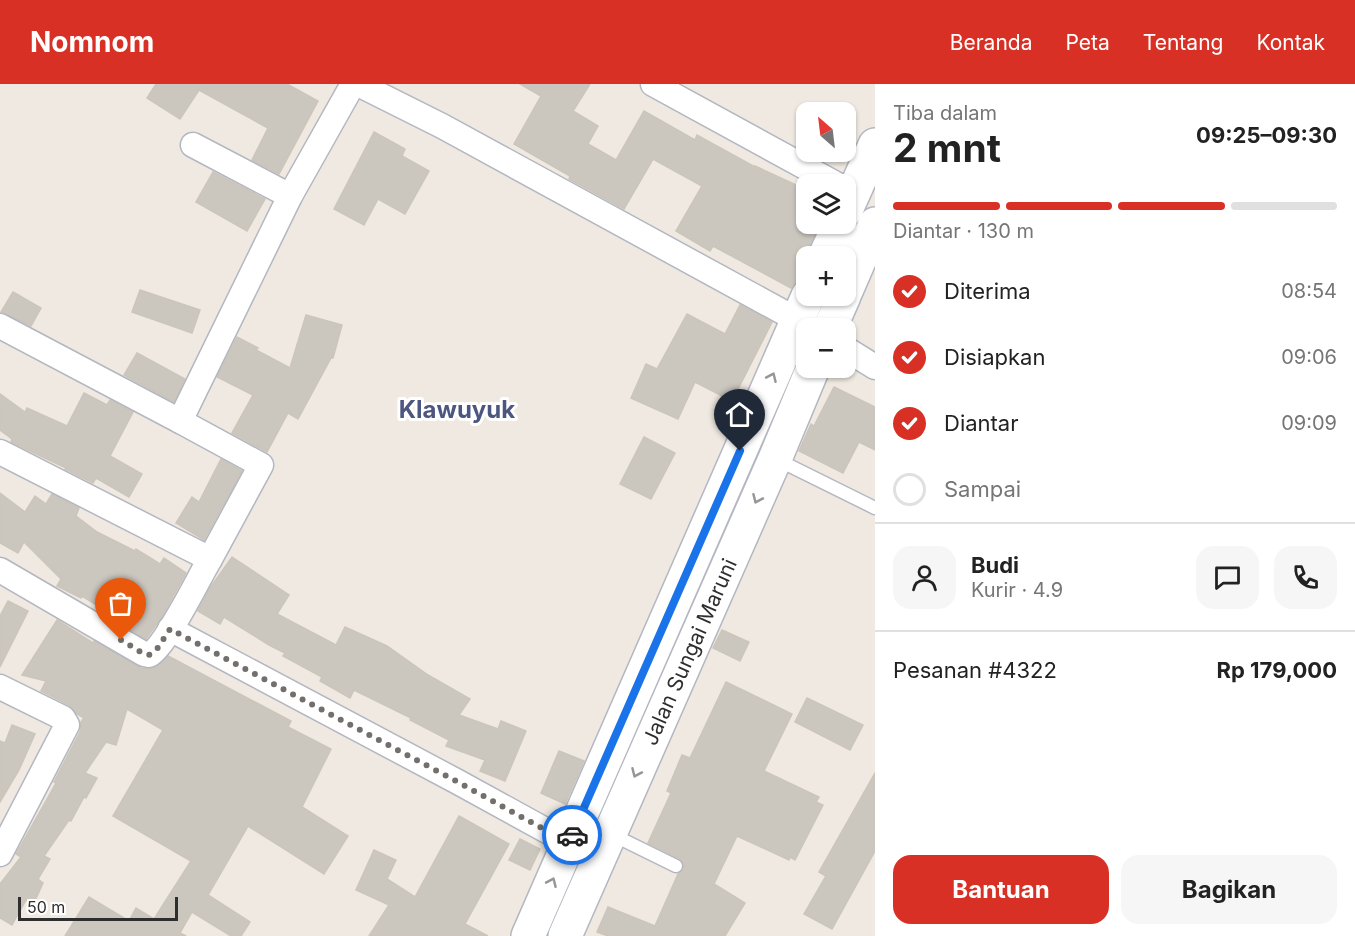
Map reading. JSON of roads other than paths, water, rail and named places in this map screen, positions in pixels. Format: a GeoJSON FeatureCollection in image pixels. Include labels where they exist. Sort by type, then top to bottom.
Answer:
{"type":"FeatureCollection","features":[{"type":"Feature","properties":{"kind":"main road"},"geometry":{"type":"LineString","coordinates":[[856,176],[875,145]]}},
{"type":"Feature","properties":{"kind":"main road"},"geometry":{"type":"LineString","coordinates":[[856,268],[875,224]]}},
{"type":"Feature","properties":{"kind":"main road","name":"Jalan Sungai Maruni"},"geometry":{"type":"LineString","coordinates":[[528,936],[805,315]]}},
{"type":"Feature","properties":{"kind":"main road","name":"Jalan Sungai Maruni"},"geometry":{"type":"LineString","coordinates":[[564,936],[809,378]]}},
{"type":"Feature","properties":{"kind":"street"},"geometry":{"type":"LineString","coordinates":[[180,421],[290,196],[353,84]]}},
{"type":"Feature","properties":{"kind":"street"},"geometry":{"type":"LineString","coordinates":[[358,84],[805,315]]}},
{"type":"Feature","properties":{"kind":"street"},"geometry":{"type":"LineString","coordinates":[[653,84],[810,174]]}},
{"type":"Feature","properties":{"kind":"street"},"geometry":{"type":"LineString","coordinates":[[193,145],[290,196]]}},
{"type":"Feature","properties":{"kind":"street"},"geometry":{"type":"LineString","coordinates":[[0,326],[261,465],[170,629],[155,652],[149,655],[0,570]]}},
{"type":"Feature","properties":{"kind":"street"},"geometry":{"type":"LineString","coordinates":[[856,355],[875,367]]}},
{"type":"Feature","properties":{"kind":"street"},"geometry":{"type":"LineString","coordinates":[[0,452],[210,559]]}},
{"type":"Feature","properties":{"kind":"street"},"geometry":{"type":"LineString","coordinates":[[170,629],[569,843]]}},
{"type":"Feature","properties":{"kind":"street"},"geometry":{"type":"LineString","coordinates":[[0,687],[63,718],[67,725],[0,854]]}},
{"type":"Feature","properties":{"kind":"lane"},"geometry":{"type":"LineString","coordinates":[[775,459],[875,508]]}},
{"type":"Feature","properties":{"kind":"lane"},"geometry":{"type":"LineString","coordinates":[[610,833],[676,866]]}},
{"type":"Feature","properties":{"kind":"district","name":"Klawuyuk"},"geometry":{"type":"Point","coordinates":[457,410]}}]}
